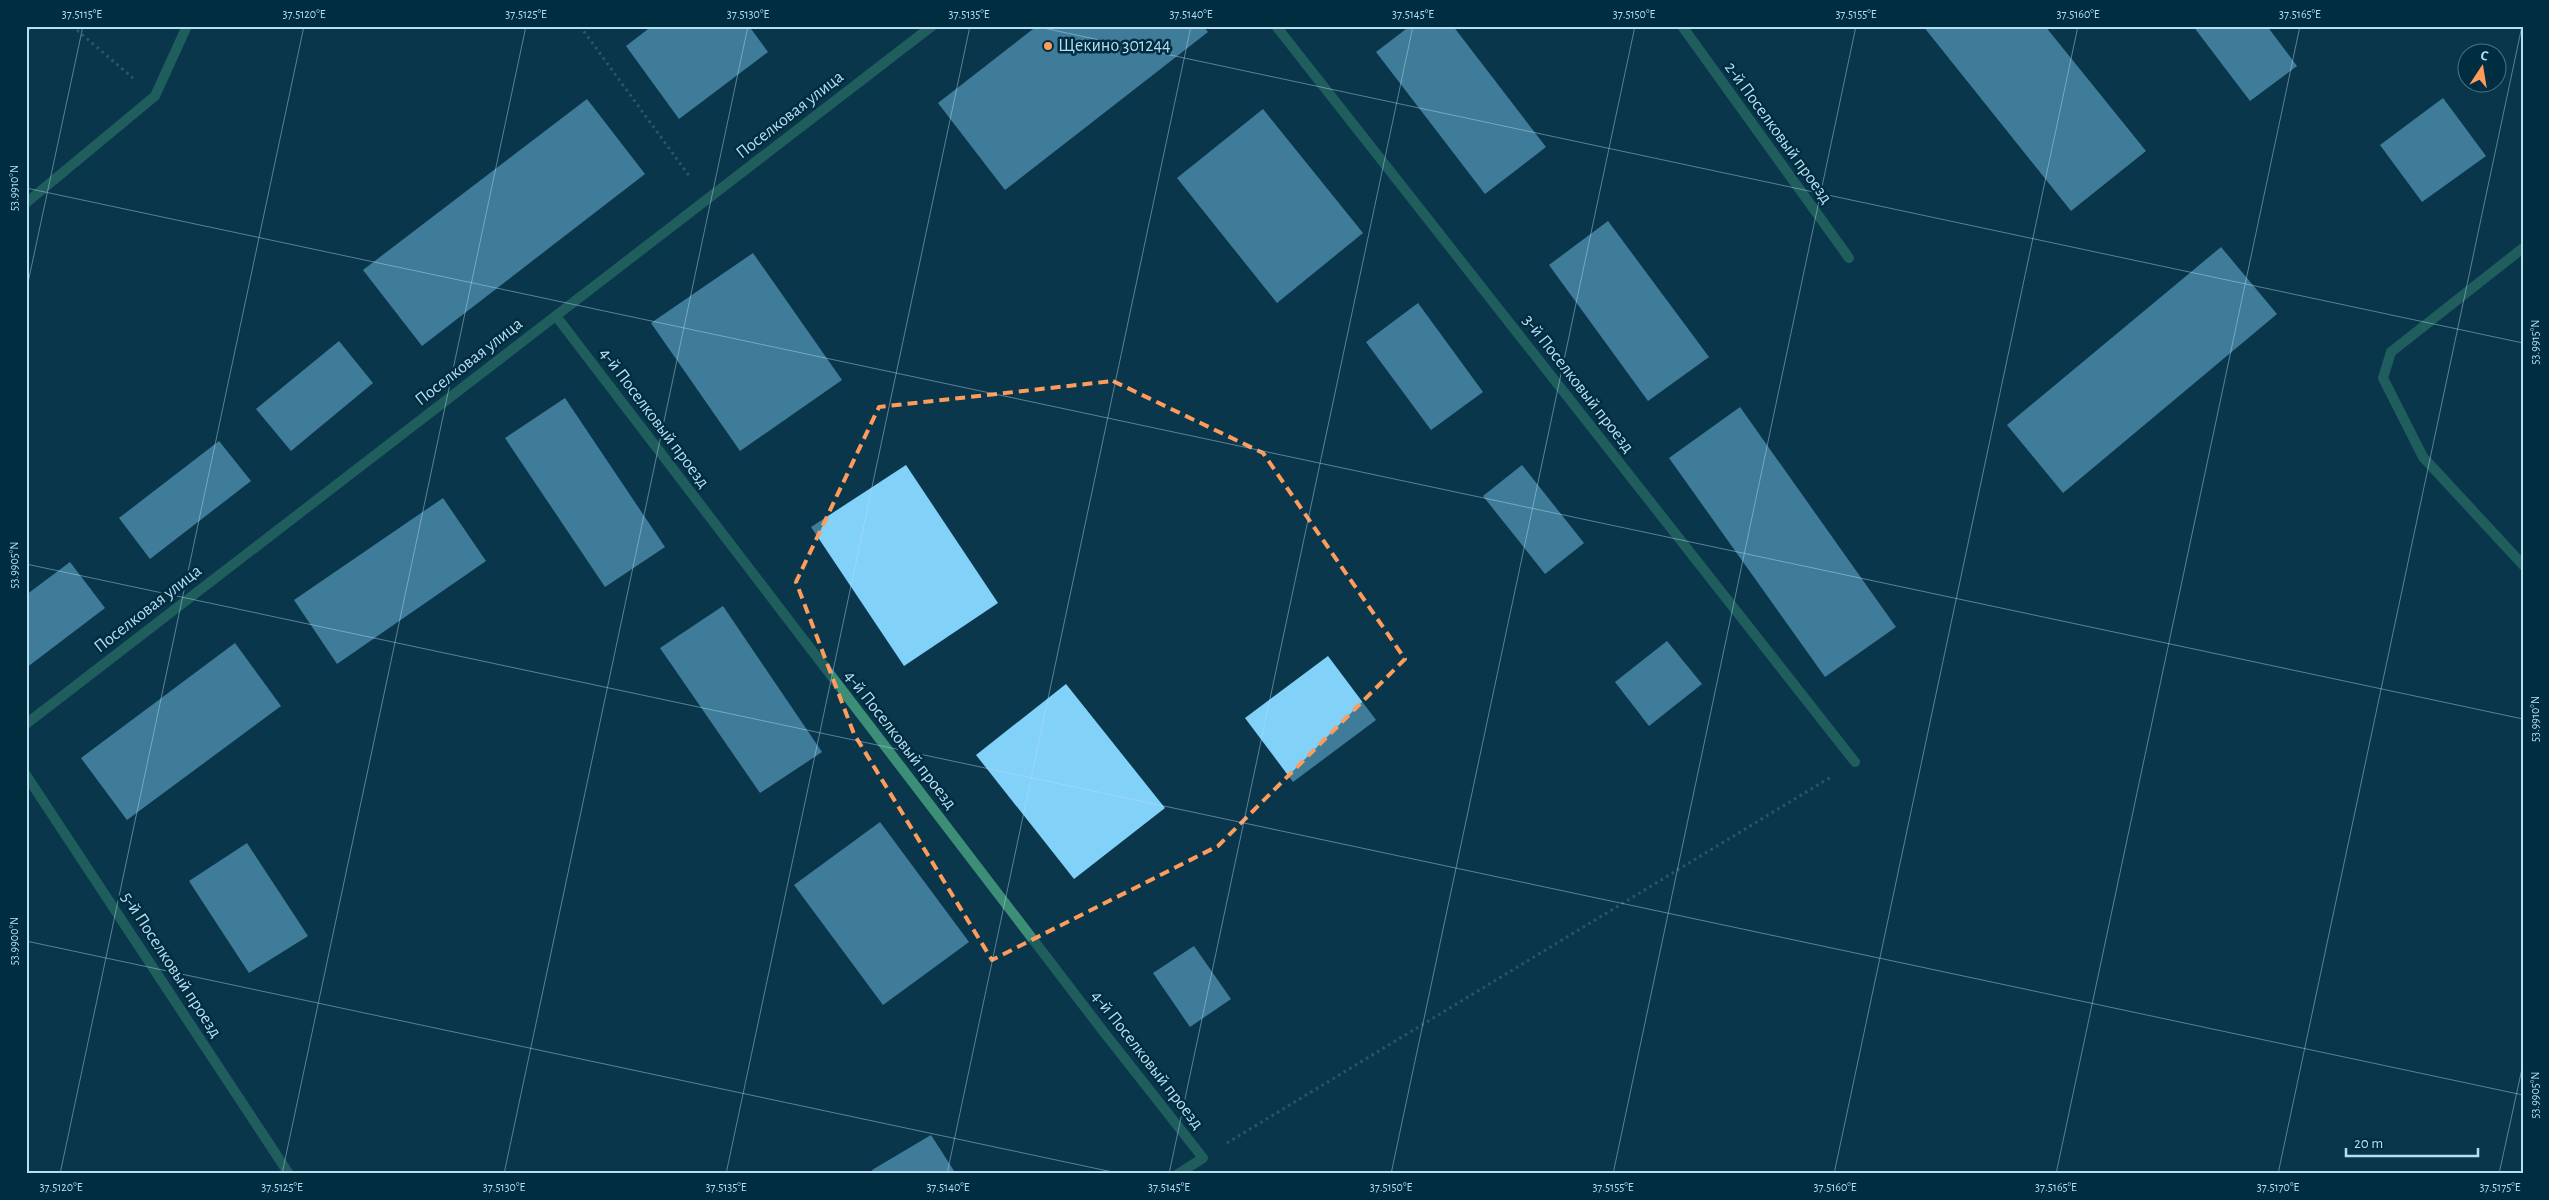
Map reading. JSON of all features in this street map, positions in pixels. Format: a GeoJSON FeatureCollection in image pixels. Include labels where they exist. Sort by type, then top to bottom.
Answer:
{"type":"FeatureCollection","features":[{"type":"Feature","properties":{"kind":"street"},"geometry":{"type":"LineString","coordinates":[[26,203],[155,96],[186,26]]}},
{"type":"Feature","properties":{"kind":"street","name":"Поселковая улица"},"geometry":{"type":"LineString","coordinates":[[26,724],[932,26]]}},
{"type":"Feature","properties":{"kind":"street","name":"3-й Поселковый проезд"},"geometry":{"type":"LineString","coordinates":[[1276,26],[1855,762]]}},
{"type":"Feature","properties":{"kind":"street","name":"2-й Поселковый проезд"},"geometry":{"type":"LineString","coordinates":[[1682,26],[1849,258]]}},
{"type":"Feature","properties":{"kind":"street"},"geometry":{"type":"LineString","coordinates":[[2523,248],[2391,352],[2383,378],[2423,457],[2523,565]]}},
{"type":"Feature","properties":{"kind":"street","name":"4-й Поселковый проезд"},"geometry":{"type":"LineString","coordinates":[[556,316],[1097,1023],[1203,1158]]}},
{"type":"Feature","properties":{"kind":"street","name":"5-й Поселковый проезд"},"geometry":{"type":"LineString","coordinates":[[26,775],[289,1174]]}},
{"type":"Feature","properties":{"kind":"street"},"geometry":{"type":"LineString","coordinates":[[1178,1174],[1203,1158]]}},
{"type":"Feature","properties":{"kind":"path"},"geometry":{"type":"LineString","coordinates":[[72,26],[155,96]]}},
{"type":"Feature","properties":{"kind":"path"},"geometry":{"type":"LineString","coordinates":[[580,26],[707,200]]}},
{"type":"Feature","properties":{"kind":"path"},"geometry":{"type":"LineString","coordinates":[[1203,1158],[1855,762]]}},
{"type":"Feature","properties":{"kind":"highlighted area"},"geometry":{"type":"Polygon","coordinates":[[[1113,381],[1263,453],[1405,659],[1218,846],[992,960],[854,734],[796,582],[879,407],[1113,381]]]}},
{"type":"Feature","properties":{"kind":"building"},"geometry":{"type":"Polygon","coordinates":[[[26,26],[33,26],[26,34],[26,26]]]}},
{"type":"Feature","properties":{"kind":"building"},"geometry":{"type":"Polygon","coordinates":[[[652,26],[749,26],[768,52],[679,119],[626,46],[652,26]]]}},
{"type":"Feature","properties":{"kind":"building"},"geometry":{"type":"Polygon","coordinates":[[[1037,26],[1203,26],[1208,32],[1005,190],[938,103],[1037,26]]]}},
{"type":"Feature","properties":{"kind":"building"},"geometry":{"type":"Polygon","coordinates":[[[1410,26],[1453,26],[1546,147],[1485,194],[1376,52],[1410,26]]]}},
{"type":"Feature","properties":{"kind":"building"},"geometry":{"type":"Polygon","coordinates":[[[1923,26],[2045,26],[2146,151],[2071,211],[1923,26]]]}},
{"type":"Feature","properties":{"kind":"building"},"geometry":{"type":"Polygon","coordinates":[[[2193,26],[2267,26],[2297,66],[2250,101],[2193,26]]]}},
{"type":"Feature","properties":{"kind":"building"},"geometry":{"type":"Polygon","coordinates":[[[2443,98],[2486,156],[2422,202],[2380,145],[2443,98]]]}},
{"type":"Feature","properties":{"kind":"building"},"geometry":{"type":"Polygon","coordinates":[[[587,99],[645,174],[422,346],[363,270],[587,99]]]}},
{"type":"Feature","properties":{"kind":"building"},"geometry":{"type":"Polygon","coordinates":[[[1263,109],[1363,233],[1277,303],[1177,178],[1263,109]]]}},
{"type":"Feature","properties":{"kind":"building"},"geometry":{"type":"Polygon","coordinates":[[[1608,221],[1709,357],[1648,401],[1549,265],[1608,221]]]}},
{"type":"Feature","properties":{"kind":"building"},"geometry":{"type":"Polygon","coordinates":[[[2221,247],[2277,314],[2063,493],[2007,425],[2221,247]]]}},
{"type":"Feature","properties":{"kind":"building"},"geometry":{"type":"Polygon","coordinates":[[[753,253],[842,380],[740,451],[651,323],[753,253]]]}},
{"type":"Feature","properties":{"kind":"building"},"geometry":{"type":"Polygon","coordinates":[[[1418,303],[1483,392],[1431,430],[1366,342],[1418,303]]]}},
{"type":"Feature","properties":{"kind":"building"},"geometry":{"type":"Polygon","coordinates":[[[339,341],[373,383],[291,451],[256,409],[339,341]]]}},
{"type":"Feature","properties":{"kind":"building"},"geometry":{"type":"Polygon","coordinates":[[[565,398],[665,547],[605,587],[505,438],[565,398]]]}},
{"type":"Feature","properties":{"kind":"building"},"geometry":{"type":"Polygon","coordinates":[[[1740,407],[1896,627],[1825,677],[1669,458],[1740,407]]]}},
{"type":"Feature","properties":{"kind":"building"},"geometry":{"type":"Polygon","coordinates":[[[219,441],[251,481],[150,559],[119,518],[219,441]]]}},
{"type":"Feature","properties":{"kind":"building"},"geometry":{"type":"Polygon","coordinates":[[[906,465],[998,603],[904,666],[811,527],[906,465]]]}},
{"type":"Feature","properties":{"kind":"building"},"geometry":{"type":"Polygon","coordinates":[[[1522,465],[1584,543],[1545,574],[1483,496],[1522,465]]]}},
{"type":"Feature","properties":{"kind":"building"},"geometry":{"type":"Polygon","coordinates":[[[443,498],[486,561],[337,664],[294,600],[443,498]]]}},
{"type":"Feature","properties":{"kind":"building"},"geometry":{"type":"Polygon","coordinates":[[[70,562],[105,608],[26,668],[26,595],[70,562]]]}},
{"type":"Feature","properties":{"kind":"building"},"geometry":{"type":"Polygon","coordinates":[[[723,606],[822,752],[760,793],[660,648],[723,606]]]}},
{"type":"Feature","properties":{"kind":"building"},"geometry":{"type":"Polygon","coordinates":[[[1667,641],[1702,684],[1649,726],[1615,682],[1667,641]]]}},
{"type":"Feature","properties":{"kind":"building"},"geometry":{"type":"Polygon","coordinates":[[[235,643],[281,706],[127,820],[81,758],[235,643]]]}},
{"type":"Feature","properties":{"kind":"building"},"geometry":{"type":"Polygon","coordinates":[[[1328,656],[1376,720],[1293,782],[1245,718],[1328,656]]]}},
{"type":"Feature","properties":{"kind":"building"},"geometry":{"type":"Polygon","coordinates":[[[1066,684],[1165,808],[1074,879],[976,755],[1066,684]]]}},
{"type":"Feature","properties":{"kind":"building"},"geometry":{"type":"Polygon","coordinates":[[[880,822],[969,942],[883,1005],[794,885],[880,822]]]}},
{"type":"Feature","properties":{"kind":"building"},"geometry":{"type":"Polygon","coordinates":[[[247,843],[308,936],[249,973],[189,881],[247,843]]]}},
{"type":"Feature","properties":{"kind":"building"},"geometry":{"type":"Polygon","coordinates":[[[1194,946],[1231,999],[1190,1027],[1153,973],[1194,946]]]}},
{"type":"Feature","properties":{"kind":"building"},"geometry":{"type":"Polygon","coordinates":[[[931,1135],[956,1174],[874,1174],[872,1170],[931,1135]]]}},
{"type":"Feature","properties":{"kind":"place","name":"Щекино 301244"},"geometry":{"type":"Point","coordinates":[1048,46]}}]}
